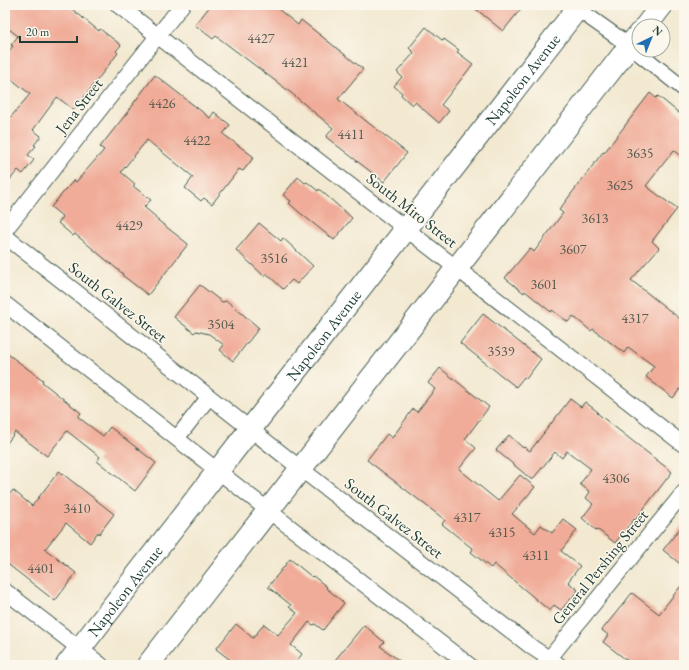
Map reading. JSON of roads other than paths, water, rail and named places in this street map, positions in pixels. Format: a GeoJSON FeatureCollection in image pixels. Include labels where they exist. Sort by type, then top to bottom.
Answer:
{"type":"FeatureCollection","features":[{"type":"Feature","properties":{"kind":"main road"},"geometry":{"type":"LineString","coordinates":[[652,18],[662,5]]}},
{"type":"Feature","properties":{"kind":"main road","name":"Napoleon Avenue"},"geometry":{"type":"LineString","coordinates":[[73,657],[406,228],[576,6]]}},
{"type":"Feature","properties":{"kind":"main road"},"geometry":{"type":"LineString","coordinates":[[148,665],[631,44]]}},
{"type":"Feature","properties":{"kind":"street","name":"South Miro Street"},"geometry":{"type":"LineString","coordinates":[[118,5],[684,445]]}},
{"type":"Feature","properties":{"kind":"street","name":"Jena Street"},"geometry":{"type":"LineString","coordinates":[[5,230],[182,5]]}},
{"type":"Feature","properties":{"kind":"street"},"geometry":{"type":"LineString","coordinates":[[576,6],[631,38]]}},
{"type":"Feature","properties":{"kind":"street"},"geometry":{"type":"LineString","coordinates":[[652,58],[684,89]]}},
{"type":"Feature","properties":{"kind":"street","name":"South Galvez Street"},"geometry":{"type":"LineString","coordinates":[[5,236],[551,663]]}},
{"type":"Feature","properties":{"kind":"street"},"geometry":{"type":"LineString","coordinates":[[5,304],[269,511],[469,665]]}},
{"type":"Feature","properties":{"kind":"street"},"geometry":{"type":"LineString","coordinates":[[177,438],[210,397]]}},
{"type":"Feature","properties":{"kind":"street","name":"General Pershing Street"},"geometry":{"type":"LineString","coordinates":[[551,663],[684,492]]}},
{"type":"Feature","properties":{"kind":"street"},"geometry":{"type":"LineString","coordinates":[[5,591],[73,657],[101,665]]}}]}
